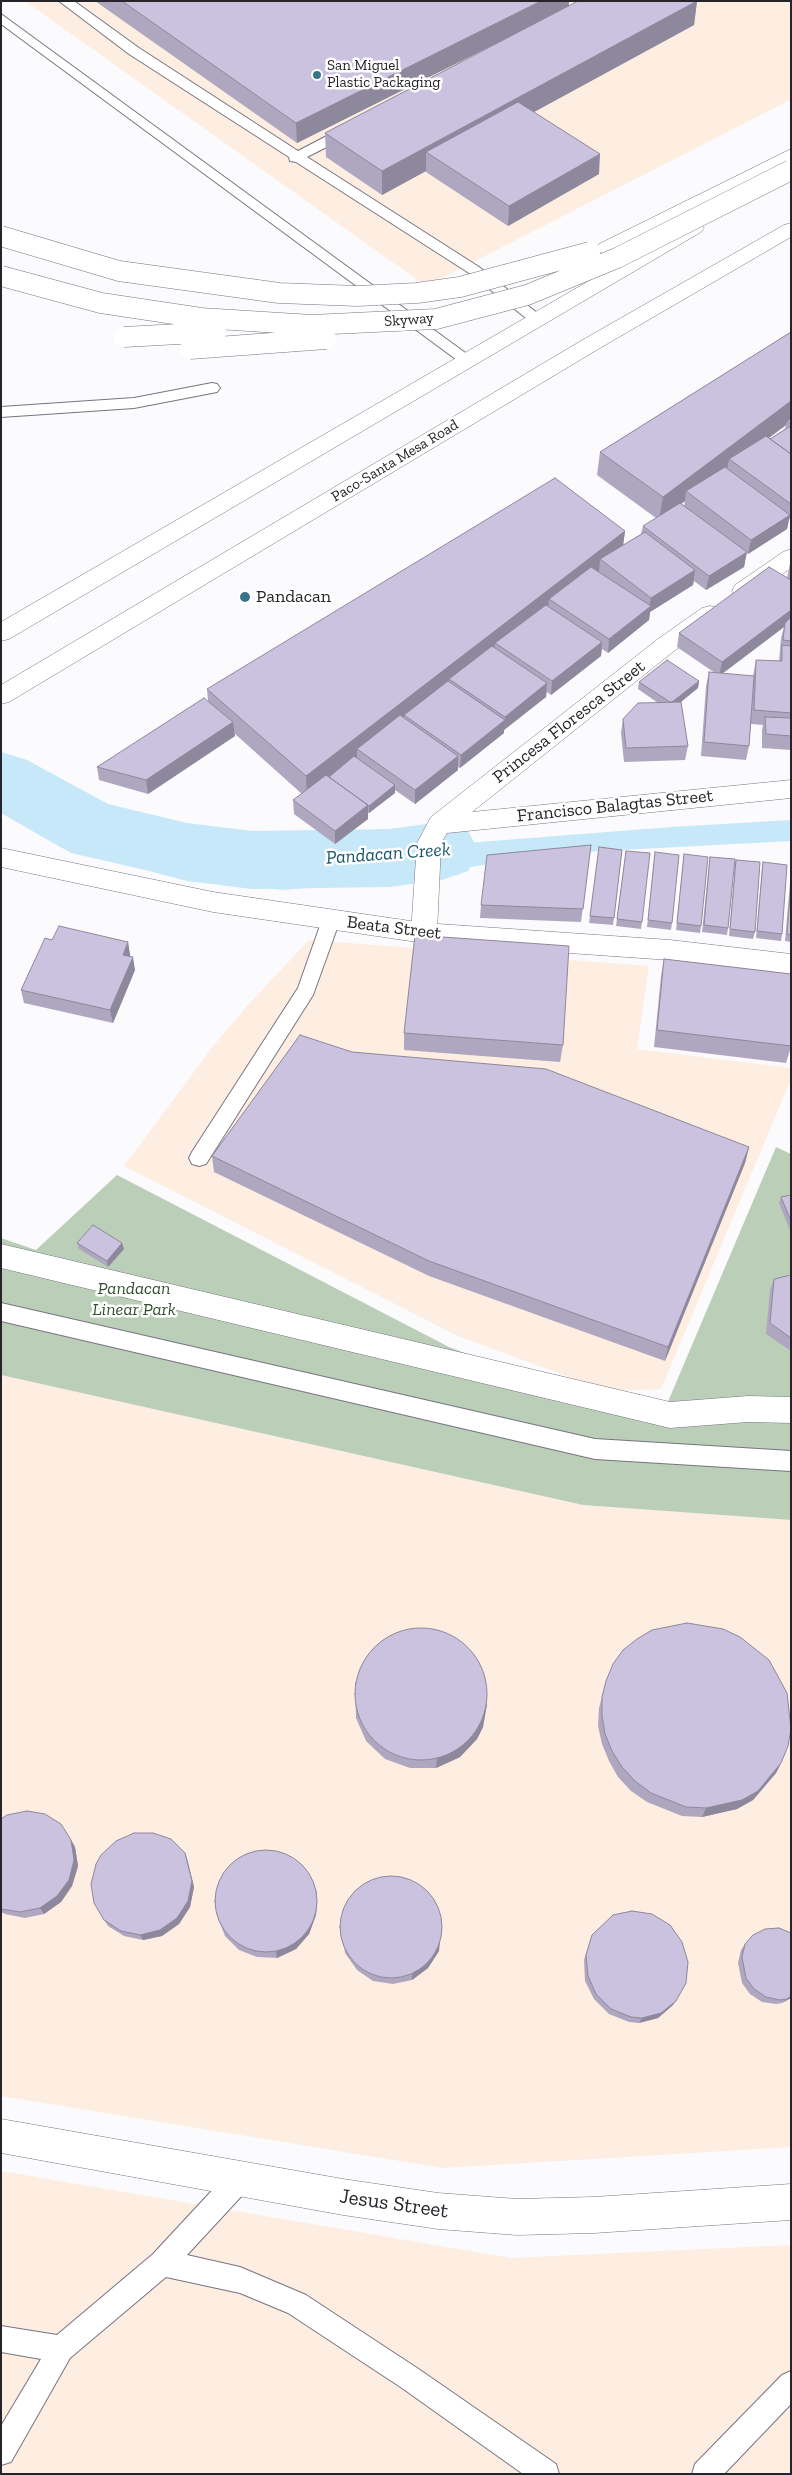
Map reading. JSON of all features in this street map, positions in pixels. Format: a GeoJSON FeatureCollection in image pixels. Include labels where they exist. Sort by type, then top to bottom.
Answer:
{"type":"FeatureCollection","features":[{"type":"Feature","properties":{"kind":"main road","name":"Skyway"},"geometry":{"type":"LineString","coordinates":[[1,236],[119,271],[279,293],[357,296],[417,293],[460,286],[521,272],[606,248],[791,155]]}},
{"type":"Feature","properties":{"kind":"main road"},"geometry":{"type":"LineString","coordinates":[[1,633],[791,171]]}},
{"type":"Feature","properties":{"kind":"main road","name":"Skyway"},"geometry":{"type":"LineString","coordinates":[[1,276],[101,302],[201,318],[312,326],[436,319],[527,295],[617,258],[791,171]]}},
{"type":"Feature","properties":{"kind":"main road","name":"Paco-Santa Mesa Road"},"geometry":{"type":"LineString","coordinates":[[1,696],[594,342],[791,229]]}},
{"type":"Feature","properties":{"kind":"main road"},"geometry":{"type":"LineString","coordinates":[[436,319],[359,335],[285,344],[128,345],[354,319],[434,304],[525,279],[606,248]]}},
{"type":"Feature","properties":{"kind":"main road","name":"Princesa Floresca Street"},"geometry":{"type":"LineString","coordinates":[[435,833],[666,645],[791,557]]}},
{"type":"Feature","properties":{"kind":"main road","name":"Francisco Balagtas Street"},"geometry":{"type":"LineString","coordinates":[[435,833],[791,789]]}},
{"type":"Feature","properties":{"kind":"main road"},"geometry":{"type":"LineString","coordinates":[[424,933],[425,888],[435,833]]}},
{"type":"Feature","properties":{"kind":"main road","name":"Beata Street"},"geometry":{"type":"LineString","coordinates":[[1,857],[213,902],[424,933],[670,950],[791,964]]}},
{"type":"Feature","properties":{"kind":"main road"},"geometry":{"type":"LineString","coordinates":[[1,1256],[478,1371],[670,1414],[748,1409],[791,1410]]}},
{"type":"Feature","properties":{"kind":"main road","name":"Jesus Street"},"geometry":{"type":"LineString","coordinates":[[1,2136],[240,2179],[438,2211],[517,2217],[594,2215],[791,2202]]}},
{"type":"Feature","properties":{"kind":"lane"},"geometry":{"type":"LineString","coordinates":[[65,1],[134,52],[185,86],[295,158],[474,270],[536,319]]}},
{"type":"Feature","properties":{"kind":"lane"},"geometry":{"type":"LineString","coordinates":[[1,18],[466,360]]}},
{"type":"Feature","properties":{"kind":"lane"},"geometry":{"type":"LineString","coordinates":[[185,86],[202,76]]}},
{"type":"Feature","properties":{"kind":"lane"},"geometry":{"type":"LineString","coordinates":[[248,127],[266,118]]}},
{"type":"Feature","properties":{"kind":"lane"},"geometry":{"type":"LineString","coordinates":[[295,158],[364,123]]}},
{"type":"Feature","properties":{"kind":"lane"},"geometry":{"type":"LineString","coordinates":[[1,412],[134,403],[212,388]]}},
{"type":"Feature","properties":{"kind":"lane"},"geometry":{"type":"LineString","coordinates":[[199,1158],[306,990],[331,920]]}},
{"type":"Feature","properties":{"kind":"lane"},"geometry":{"type":"LineString","coordinates":[[1,1312],[595,1450],[791,1461]]}},
{"type":"Feature","properties":{"kind":"lane"},"geometry":{"type":"LineString","coordinates":[[1,2452],[61,2348],[162,2263],[240,2179]]}},
{"type":"Feature","properties":{"kind":"lane"},"geometry":{"type":"LineString","coordinates":[[162,2263],[240,2280],[297,2304],[411,2379],[546,2474]]}},
{"type":"Feature","properties":{"kind":"lane"},"geometry":{"type":"LineString","coordinates":[[1,2339],[61,2348]]}},
{"type":"Feature","properties":{"kind":"lane"},"geometry":{"type":"LineString","coordinates":[[706,2474],[791,2384]]}},
{"type":"Feature","properties":{"kind":"shaded area"},"geometry":{"type":"Polygon","coordinates":[[[25,1],[791,1],[791,103],[788,101],[426,286],[25,1]]]}},
{"type":"Feature","properties":{"kind":"shaded area"},"geometry":{"type":"Polygon","coordinates":[[[309,940],[649,966],[637,1049],[791,1068],[791,1079],[661,1389],[607,1391],[458,1336],[124,1166],[214,1045],[248,1005],[309,940]]]}},
{"type":"Feature","properties":{"kind":"shaded area"},"geometry":{"type":"Polygon","coordinates":[[[1,1375],[583,1505],[791,1520],[791,2147],[443,2168],[1,2096],[1,1375]]]}},
{"type":"Feature","properties":{"kind":"shaded area"},"geometry":{"type":"Polygon","coordinates":[[[1,2171],[511,2258],[791,2245],[791,2474],[1,2474],[1,2171]]]}},
{"type":"Feature","properties":{"kind":"green space","name":"Pandacan Linear Park"},"geometry":{"type":"Polygon","coordinates":[[[776,1147],[791,1154],[791,1520],[583,1505],[1,1375],[1,1238],[36,1250],[117,1175],[449,1347],[599,1403],[667,1404],[776,1147]]]}},
{"type":"Feature","properties":{"kind":"water"},"geometry":{"type":"Polygon","coordinates":[[[1,767],[53,796],[149,836],[270,867],[454,844],[671,827],[791,820],[791,841],[547,854],[383,882],[282,890],[176,877],[71,853],[1,812],[1,767]]]}},
{"type":"Feature","properties":{"kind":"building","name":"San Miguel Plastic Packaging"},"geometry":{"type":"Polygon","coordinates":[[[122,1],[541,1],[296,123],[122,1]]]}},
{"type":"Feature","properties":{"kind":"building"},"geometry":{"type":"Polygon","coordinates":[[[578,1],[697,1],[382,171],[325,133],[578,1]]]}},
{"type":"Feature","properties":{"kind":"building"},"geometry":{"type":"Polygon","coordinates":[[[518,102],[600,154],[509,206],[426,152],[518,102]]]}},
{"type":"Feature","properties":{"kind":"building"},"geometry":{"type":"Polygon","coordinates":[[[791,332],[791,401],[663,497],[600,452],[791,332]]]}},
{"type":"Feature","properties":{"kind":"building"},"geometry":{"type":"Polygon","coordinates":[[[789,427],[791,428],[791,454],[770,439],[789,427]]]}},
{"type":"Feature","properties":{"kind":"building"},"geometry":{"type":"Polygon","coordinates":[[[766,436],[791,454],[791,504],[729,459],[766,436]]]}},
{"type":"Feature","properties":{"kind":"building"},"geometry":{"type":"Polygon","coordinates":[[[725,467],[790,515],[751,540],[686,491],[725,467]]]}},
{"type":"Feature","properties":{"kind":"building"},"geometry":{"type":"Polygon","coordinates":[[[555,478],[625,531],[306,776],[207,689],[555,478]]]}},
{"type":"Feature","properties":{"kind":"building"},"geometry":{"type":"Polygon","coordinates":[[[680,503],[747,552],[709,576],[643,526],[680,503]]]}},
{"type":"Feature","properties":{"kind":"building"},"geometry":{"type":"Polygon","coordinates":[[[645,532],[695,570],[651,598],[600,559],[645,532]]]}},
{"type":"Feature","properties":{"kind":"building"},"geometry":{"type":"Polygon","coordinates":[[[591,567],[651,606],[609,639],[549,599],[591,567]]]}},
{"type":"Feature","properties":{"kind":"building"},"geometry":{"type":"Polygon","coordinates":[[[769,567],[791,580],[791,610],[722,662],[679,633],[769,567]]]}},
{"type":"Feature","properties":{"kind":"building"},"geometry":{"type":"Polygon","coordinates":[[[546,605],[602,642],[552,681],[495,643],[546,605]]]}},
{"type":"Feature","properties":{"kind":"building"},"geometry":{"type":"Polygon","coordinates":[[[791,617],[791,641],[783,640],[785,623],[791,617]]]}},
{"type":"Feature","properties":{"kind":"building"},"geometry":{"type":"Polygon","coordinates":[[[782,645],[791,646],[791,713],[754,710],[756,660],[782,661],[782,645]]]}},
{"type":"Feature","properties":{"kind":"building"},"geometry":{"type":"Polygon","coordinates":[[[492,646],[547,683],[505,717],[449,679],[492,646]]]}},
{"type":"Feature","properties":{"kind":"building"},"geometry":{"type":"Polygon","coordinates":[[[667,660],[699,681],[672,702],[639,682],[667,660]]]}},
{"type":"Feature","properties":{"kind":"building"},"geometry":{"type":"Polygon","coordinates":[[[709,672],[754,676],[749,746],[704,742],[709,672]]]}},
{"type":"Feature","properties":{"kind":"building"},"geometry":{"type":"Polygon","coordinates":[[[448,681],[505,720],[461,755],[404,715],[448,681]]]}},
{"type":"Feature","properties":{"kind":"building"},"geometry":{"type":"Polygon","coordinates":[[[204,698],[233,722],[146,780],[97,767],[204,698]]]}},
{"type":"Feature","properties":{"kind":"building"},"geometry":{"type":"Polygon","coordinates":[[[681,702],[688,746],[626,748],[623,719],[638,703],[681,702]]]}},
{"type":"Feature","properties":{"kind":"building"},"geometry":{"type":"Polygon","coordinates":[[[400,715],[458,756],[415,790],[357,749],[400,715]]]}},
{"type":"Feature","properties":{"kind":"building"},"geometry":{"type":"Polygon","coordinates":[[[765,717],[791,718],[791,736],[766,734],[765,717]]]}},
{"type":"Feature","properties":{"kind":"building"},"geometry":{"type":"Polygon","coordinates":[[[354,756],[395,785],[369,806],[329,777],[354,756]]]}},
{"type":"Feature","properties":{"kind":"building"},"geometry":{"type":"Polygon","coordinates":[[[326,775],[368,805],[335,831],[293,800],[326,775]]]}},
{"type":"Feature","properties":{"kind":"building"},"geometry":{"type":"Polygon","coordinates":[[[591,845],[583,909],[481,905],[487,855],[591,845]]]}},
{"type":"Feature","properties":{"kind":"building"},"geometry":{"type":"Polygon","coordinates":[[[599,847],[622,850],[614,918],[590,916],[599,847]]]}},
{"type":"Feature","properties":{"kind":"building"},"geometry":{"type":"Polygon","coordinates":[[[626,851],[650,853],[642,922],[617,919],[626,851]]]}},
{"type":"Feature","properties":{"kind":"building"},"geometry":{"type":"Polygon","coordinates":[[[655,852],[679,855],[672,923],[648,920],[655,852]]]}},
{"type":"Feature","properties":{"kind":"building"},"geometry":{"type":"Polygon","coordinates":[[[684,854],[708,857],[701,926],[677,923],[684,854]]]}},
{"type":"Feature","properties":{"kind":"building"},"geometry":{"type":"Polygon","coordinates":[[[710,857],[735,859],[728,928],[704,925],[710,857]]]}},
{"type":"Feature","properties":{"kind":"building"},"geometry":{"type":"Polygon","coordinates":[[[736,860],[760,862],[755,932],[730,929],[736,860]]]}},
{"type":"Feature","properties":{"kind":"building"},"geometry":{"type":"Polygon","coordinates":[[[763,862],[787,865],[782,934],[757,931],[763,862]]]}},
{"type":"Feature","properties":{"kind":"building"},"geometry":{"type":"Polygon","coordinates":[[[791,884],[791,935],[787,934],[791,884]]]}},
{"type":"Feature","properties":{"kind":"building"},"geometry":{"type":"Polygon","coordinates":[[[59,926],[128,942],[123,955],[133,957],[110,1010],[21,990],[45,938],[52,940],[59,926]]]}},
{"type":"Feature","properties":{"kind":"building"},"geometry":{"type":"Polygon","coordinates":[[[415,935],[569,946],[563,1045],[404,1033],[415,935]]]}},
{"type":"Feature","properties":{"kind":"building"},"geometry":{"type":"Polygon","coordinates":[[[664,959],[791,974],[791,1046],[657,1030],[664,959]]]}},
{"type":"Feature","properties":{"kind":"building"},"geometry":{"type":"Polygon","coordinates":[[[300,1035],[352,1052],[546,1069],[749,1147],[668,1347],[429,1261],[212,1156],[300,1035]]]}},
{"type":"Feature","properties":{"kind":"building"},"geometry":{"type":"Polygon","coordinates":[[[791,1195],[791,1221],[781,1197],[791,1195]]]}},
{"type":"Feature","properties":{"kind":"building"},"geometry":{"type":"Polygon","coordinates":[[[93,1225],[122,1243],[107,1261],[77,1243],[93,1225]]]}},
{"type":"Feature","properties":{"kind":"building"},"geometry":{"type":"Polygon","coordinates":[[[791,1275],[791,1338],[770,1323],[774,1279],[791,1275]]]}},
{"type":"Feature","properties":{"kind":"building"},"geometry":{"type":"Polygon","coordinates":[[[687,1623],[723,1629],[740,1637],[769,1660],[787,1693],[791,1729],[788,1746],[781,1763],[758,1791],[742,1800],[706,1808],[686,1807],[651,1793],[635,1781],[622,1767],[612,1751],[605,1734],[602,1716],[602,1697],[606,1681],[613,1664],[623,1650],[652,1630],[687,1623]]]}},
{"type":"Feature","properties":{"kind":"building"},"geometry":{"type":"Polygon","coordinates":[[[421,1628],[446,1633],[457,1639],[467,1648],[476,1658],[482,1669],[487,1694],[482,1719],[476,1730],[467,1740],[457,1749],[446,1755],[421,1760],[396,1755],[385,1749],[375,1740],[366,1730],[360,1719],[355,1694],[360,1669],[366,1658],[375,1648],[385,1639],[396,1633],[421,1628]]]}},
{"type":"Feature","properties":{"kind":"building"},"geometry":{"type":"Polygon","coordinates":[[[27,1811],[45,1814],[61,1824],[71,1840],[74,1860],[69,1880],[57,1896],[40,1908],[20,1912],[1,1909],[1,1819],[7,1815],[27,1811]]]}},
{"type":"Feature","properties":{"kind":"building"},"geometry":{"type":"Polygon","coordinates":[[[134,1833],[153,1833],[171,1839],[185,1853],[192,1881],[188,1901],[177,1918],[160,1930],[140,1935],[121,1931],[104,1920],[94,1903],[91,1884],[96,1864],[101,1855],[116,1841],[134,1833]]]}},
{"type":"Feature","properties":{"kind":"building"},"geometry":{"type":"Polygon","coordinates":[[[266,1850],[285,1854],[302,1865],[313,1882],[317,1901],[313,1920],[302,1937],[285,1948],[266,1952],[247,1948],[230,1937],[219,1920],[215,1901],[219,1882],[230,1865],[247,1854],[266,1850]]]}},
{"type":"Feature","properties":{"kind":"building"},"geometry":{"type":"Polygon","coordinates":[[[391,1876],[410,1880],[427,1891],[438,1908],[442,1927],[438,1946],[427,1963],[410,1974],[391,1978],[372,1974],[355,1963],[344,1946],[340,1927],[344,1908],[355,1891],[372,1880],[391,1876]]]}},
{"type":"Feature","properties":{"kind":"building"},"geometry":{"type":"Polygon","coordinates":[[[632,1911],[652,1914],[670,1925],[682,1942],[688,1962],[686,1983],[676,2001],[661,2013],[642,2018],[631,2017],[611,2009],[596,1994],[588,1976],[586,1955],[592,1935],[613,1915],[632,1911]]]}},
{"type":"Feature","properties":{"kind":"building"},"geometry":{"type":"Polygon","coordinates":[[[779,1928],[791,1933],[791,1996],[780,2000],[766,1997],[754,1989],[746,1978],[742,1957],[745,1944],[753,1935],[765,1929],[779,1928]]]}},
{"type":"Feature","properties":{"kind":"waterway","name":"Pandacan Creek"},"geometry":{"type":"LineString","coordinates":[[1,779],[88,828],[187,852],[252,860],[389,858],[442,851]]}},
{"type":"Feature","properties":{"kind":"place","name":"San Miguel Plastic Packaging"},"geometry":{"type":"Point","coordinates":[317,75]}},
{"type":"Feature","properties":{"kind":"place","name":"Pandacan"},"geometry":{"type":"Point","coordinates":[245,597]}}]}
